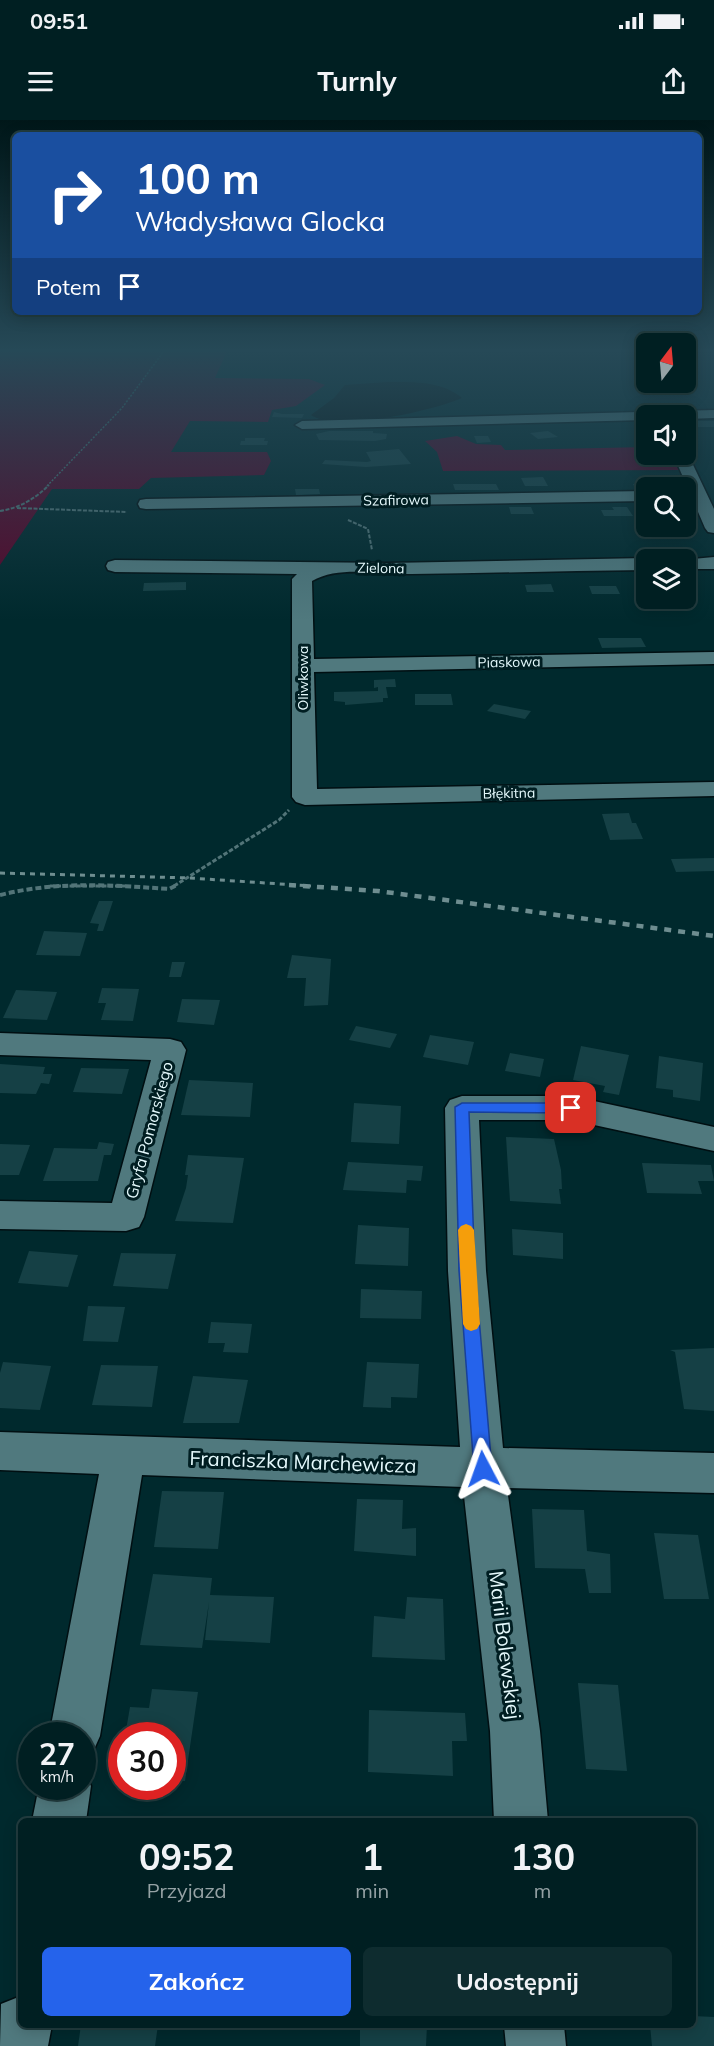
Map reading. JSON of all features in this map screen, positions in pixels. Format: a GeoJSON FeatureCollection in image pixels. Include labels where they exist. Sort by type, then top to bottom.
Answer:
{"type":"FeatureCollection","features":[{"type":"Feature","properties":{"kind":"street","name":"Szafirowa"},"geometry":{"type":"LineString","coordinates":[[146,504],[636,496]]}},
{"type":"Feature","properties":{"kind":"street"},"geometry":{"type":"LineString","coordinates":[[696,500],[714,528]]}},
{"type":"Feature","properties":{"kind":"street"},"geometry":{"type":"LineString","coordinates":[[696,564],[714,563]]}},
{"type":"Feature","properties":{"kind":"street","name":"Zielona"},"geometry":{"type":"LineString","coordinates":[[115,566],[320,569],[636,564]]}},
{"type":"Feature","properties":{"kind":"street","name":"Oliwkowa"},"geometry":{"type":"LineString","coordinates":[[305,797],[302,579],[320,569]]}},
{"type":"Feature","properties":{"kind":"street","name":"Piaskowa"},"geometry":{"type":"LineString","coordinates":[[303,666],[714,658]]}},
{"type":"Feature","properties":{"kind":"street","name":"Błękitna"},"geometry":{"type":"LineString","coordinates":[[305,797],[714,789]]}},
{"type":"Feature","properties":{"kind":"street","name":"Gryfa Pomorskiego"},"geometry":{"type":"LineString","coordinates":[[0,1044],[170,1050],[126,1217],[0,1215]]}},
{"type":"Feature","properties":{"kind":"street","name":"Marii Bolewskiej"},"geometry":{"type":"LineString","coordinates":[[521,1818],[516,1731],[483,1469],[467,1271],[462,1107],[571,1108],[714,1139]]}},
{"type":"Feature","properties":{"kind":"street","name":"Franciszka Marchewicza"},"geometry":{"type":"LineString","coordinates":[[0,1451],[483,1469],[714,1473]]}},
{"type":"Feature","properties":{"kind":"street"},"geometry":{"type":"LineString","coordinates":[[76,1722],[124,1455]]}},
{"type":"Feature","properties":{"kind":"street"},"geometry":{"type":"LineString","coordinates":[[59,1818],[62,1800]]}},
{"type":"Feature","properties":{"kind":"street"},"geometry":{"type":"LineString","coordinates":[[18,2046],[21,2028]]}},
{"type":"Feature","properties":{"kind":"street"},"geometry":{"type":"LineString","coordinates":[[534,2028],[536,2046]]}},
{"type":"Feature","properties":{"kind":"path"},"geometry":{"type":"LineString","coordinates":[[0,511],[17,508],[41,493],[91,441]]}},
{"type":"Feature","properties":{"kind":"path"},"geometry":{"type":"LineString","coordinates":[[0,895],[24,889],[105,885],[169,889],[190,878],[279,820],[305,797]]}},
{"type":"Feature","properties":{"kind":"shaded area"},"geometry":{"type":"Polygon","coordinates":[[[0,441],[178,441],[171,452],[267,452],[271,461],[264,475],[151,478],[139,489],[52,489],[0,565],[0,441]]]}},
{"type":"Feature","properties":{"kind":"shaded area"},"geometry":{"type":"Polygon","coordinates":[[[425,441],[469,441],[476,444],[501,445],[505,450],[636,447],[636,465],[680,465],[682,470],[443,471],[437,452],[425,441]]]}},
{"type":"Feature","properties":{"kind":"building"},"geometry":{"type":"Polygon","coordinates":[[[241,441],[268,441],[267,445],[240,445],[241,441]]]}},
{"type":"Feature","properties":{"kind":"building"},"geometry":{"type":"Polygon","coordinates":[[[476,441],[491,442],[477,443],[476,441]]]}},
{"type":"Feature","properties":{"kind":"building"},"geometry":{"type":"Polygon","coordinates":[[[399,449],[411,464],[366,467],[322,464],[325,460],[367,462],[371,461],[366,452],[399,449]]]}},
{"type":"Feature","properties":{"kind":"building"},"geometry":{"type":"Polygon","coordinates":[[[543,477],[548,486],[525,486],[521,478],[543,477]]]}},
{"type":"Feature","properties":{"kind":"building"},"geometry":{"type":"Polygon","coordinates":[[[453,484],[496,484],[499,490],[455,490],[453,484]]]}},
{"type":"Feature","properties":{"kind":"building"},"geometry":{"type":"Polygon","coordinates":[[[295,489],[319,489],[320,494],[296,495],[295,489]]]}},
{"type":"Feature","properties":{"kind":"building"},"geometry":{"type":"Polygon","coordinates":[[[509,507],[531,507],[534,514],[511,514],[509,507]]]}},
{"type":"Feature","properties":{"kind":"building"},"geometry":{"type":"Polygon","coordinates":[[[612,507],[627,507],[633,516],[604,516],[601,510],[614,510],[612,507]]]}},
{"type":"Feature","properties":{"kind":"building"},"geometry":{"type":"Polygon","coordinates":[[[186,582],[186,590],[143,591],[144,583],[186,582]]]}},
{"type":"Feature","properties":{"kind":"building"},"geometry":{"type":"Polygon","coordinates":[[[551,584],[554,592],[527,592],[525,585],[551,584]]]}},
{"type":"Feature","properties":{"kind":"building"},"geometry":{"type":"Polygon","coordinates":[[[589,586],[616,586],[620,594],[592,594],[589,586]]]}},
{"type":"Feature","properties":{"kind":"building"},"geometry":{"type":"Polygon","coordinates":[[[598,638],[641,638],[646,647],[602,648],[598,638]]]}},
{"type":"Feature","properties":{"kind":"building"},"geometry":{"type":"Polygon","coordinates":[[[395,679],[396,687],[386,687],[388,698],[383,698],[383,702],[345,705],[345,702],[334,701],[334,692],[378,691],[378,687],[374,688],[374,680],[395,679]]]}},
{"type":"Feature","properties":{"kind":"building"},"geometry":{"type":"Polygon","coordinates":[[[415,694],[451,694],[453,705],[415,705],[415,694]]]}},
{"type":"Feature","properties":{"kind":"building"},"geometry":{"type":"Polygon","coordinates":[[[494,704],[531,711],[525,719],[487,711],[494,704]]]}},
{"type":"Feature","properties":{"kind":"building"},"geometry":{"type":"Polygon","coordinates":[[[629,813],[632,823],[636,823],[643,839],[610,840],[602,814],[629,813]]]}},
{"type":"Feature","properties":{"kind":"building"},"geometry":{"type":"Polygon","coordinates":[[[714,858],[714,871],[676,872],[671,859],[714,858]]]}},
{"type":"Feature","properties":{"kind":"building"},"geometry":{"type":"Polygon","coordinates":[[[99,901],[113,901],[103,931],[97,931],[99,924],[90,923],[99,901]]]}},
{"type":"Feature","properties":{"kind":"building"},"geometry":{"type":"Polygon","coordinates":[[[44,931],[87,933],[80,956],[36,955],[44,931]]]}},
{"type":"Feature","properties":{"kind":"building"},"geometry":{"type":"Polygon","coordinates":[[[292,955],[331,959],[328,1005],[304,1006],[306,978],[287,978],[292,955]]]}},
{"type":"Feature","properties":{"kind":"building"},"geometry":{"type":"Polygon","coordinates":[[[172,962],[185,962],[181,977],[169,977],[172,962]]]}},
{"type":"Feature","properties":{"kind":"building"},"geometry":{"type":"Polygon","coordinates":[[[102,988],[139,989],[133,1021],[101,1020],[106,1003],[98,1003],[102,988]]]}},
{"type":"Feature","properties":{"kind":"building"},"geometry":{"type":"Polygon","coordinates":[[[16,990],[57,992],[47,1020],[3,1018],[16,990]]]}},
{"type":"Feature","properties":{"kind":"building"},"geometry":{"type":"Polygon","coordinates":[[[182,999],[220,1000],[214,1025],[177,1022],[182,999]]]}},
{"type":"Feature","properties":{"kind":"building"},"geometry":{"type":"Polygon","coordinates":[[[356,1026],[397,1034],[390,1048],[349,1040],[356,1026]]]}},
{"type":"Feature","properties":{"kind":"building"},"geometry":{"type":"Polygon","coordinates":[[[430,1035],[474,1042],[468,1065],[423,1057],[430,1035]]]}},
{"type":"Feature","properties":{"kind":"building"},"geometry":{"type":"Polygon","coordinates":[[[581,1046],[629,1055],[619,1095],[603,1092],[605,1086],[573,1080],[581,1046]]]}},
{"type":"Feature","properties":{"kind":"building"},"geometry":{"type":"Polygon","coordinates":[[[510,1053],[544,1059],[540,1077],[505,1071],[510,1053]]]}},
{"type":"Feature","properties":{"kind":"building"},"geometry":{"type":"Polygon","coordinates":[[[659,1056],[703,1063],[700,1101],[673,1097],[673,1090],[656,1088],[659,1056]]]}},
{"type":"Feature","properties":{"kind":"building"},"geometry":{"type":"Polygon","coordinates":[[[0,1064],[45,1067],[43,1074],[52,1074],[49,1084],[41,1083],[36,1094],[0,1093],[0,1064]]]}},
{"type":"Feature","properties":{"kind":"building"},"geometry":{"type":"Polygon","coordinates":[[[81,1068],[129,1069],[122,1094],[73,1092],[81,1068]]]}},
{"type":"Feature","properties":{"kind":"building"},"geometry":{"type":"Polygon","coordinates":[[[189,1080],[253,1083],[250,1117],[181,1115],[189,1080]]]}},
{"type":"Feature","properties":{"kind":"building"},"geometry":{"type":"Polygon","coordinates":[[[354,1103],[401,1106],[399,1144],[351,1142],[354,1103]]]}},
{"type":"Feature","properties":{"kind":"building"},"geometry":{"type":"Polygon","coordinates":[[[506,1137],[554,1139],[561,1170],[562,1189],[559,1189],[561,1204],[510,1201],[506,1137]]]}},
{"type":"Feature","properties":{"kind":"building"},"geometry":{"type":"Polygon","coordinates":[[[99,1142],[114,1144],[111,1155],[104,1155],[98,1181],[43,1181],[54,1148],[97,1149],[99,1142]]]}},
{"type":"Feature","properties":{"kind":"building"},"geometry":{"type":"Polygon","coordinates":[[[0,1144],[30,1145],[19,1175],[0,1175],[0,1144]]]}},
{"type":"Feature","properties":{"kind":"building"},"geometry":{"type":"Polygon","coordinates":[[[188,1155],[244,1158],[233,1223],[175,1221],[186,1188],[188,1155]]]}},
{"type":"Feature","properties":{"kind":"building"},"geometry":{"type":"Polygon","coordinates":[[[348,1162],[423,1166],[421,1181],[407,1180],[406,1193],[343,1190],[348,1162]]]}},
{"type":"Feature","properties":{"kind":"building"},"geometry":{"type":"Polygon","coordinates":[[[642,1163],[711,1165],[714,1181],[698,1181],[702,1194],[647,1193],[642,1163]]]}},
{"type":"Feature","properties":{"kind":"building"},"geometry":{"type":"Polygon","coordinates":[[[358,1225],[409,1228],[408,1266],[355,1264],[358,1225]]]}},
{"type":"Feature","properties":{"kind":"building"},"geometry":{"type":"Polygon","coordinates":[[[512,1229],[563,1233],[563,1259],[513,1255],[512,1229]]]}},
{"type":"Feature","properties":{"kind":"building"},"geometry":{"type":"Polygon","coordinates":[[[29,1251],[78,1255],[68,1287],[18,1283],[29,1251]]]}},
{"type":"Feature","properties":{"kind":"building"},"geometry":{"type":"Polygon","coordinates":[[[121,1253],[176,1254],[168,1289],[113,1286],[121,1253]]]}},
{"type":"Feature","properties":{"kind":"building"},"geometry":{"type":"Polygon","coordinates":[[[361,1289],[422,1291],[421,1319],[360,1318],[361,1289]]]}},
{"type":"Feature","properties":{"kind":"building"},"geometry":{"type":"Polygon","coordinates":[[[88,1306],[125,1307],[118,1342],[83,1341],[88,1306]]]}},
{"type":"Feature","properties":{"kind":"building"},"geometry":{"type":"Polygon","coordinates":[[[211,1322],[252,1324],[248,1353],[223,1352],[225,1343],[208,1343],[211,1322]]]}},
{"type":"Feature","properties":{"kind":"building"},"geometry":{"type":"Polygon","coordinates":[[[714,1348],[714,1411],[684,1409],[675,1352],[670,1350],[714,1348]]]}},
{"type":"Feature","properties":{"kind":"building"},"geometry":{"type":"Polygon","coordinates":[[[3,1362],[51,1366],[40,1410],[0,1408],[0,1373],[3,1362]]]}},
{"type":"Feature","properties":{"kind":"building"},"geometry":{"type":"Polygon","coordinates":[[[367,1362],[419,1364],[417,1398],[391,1397],[391,1408],[363,1407],[367,1362]]]}},
{"type":"Feature","properties":{"kind":"building"},"geometry":{"type":"Polygon","coordinates":[[[101,1365],[158,1366],[152,1407],[92,1405],[101,1365]]]}},
{"type":"Feature","properties":{"kind":"building"},"geometry":{"type":"Polygon","coordinates":[[[193,1376],[248,1380],[239,1423],[183,1423],[193,1376]]]}},
{"type":"Feature","properties":{"kind":"building"},"geometry":{"type":"Polygon","coordinates":[[[162,1491],[224,1492],[218,1549],[154,1547],[162,1491]]]}},
{"type":"Feature","properties":{"kind":"building"},"geometry":{"type":"Polygon","coordinates":[[[357,1499],[403,1500],[402,1529],[416,1528],[416,1556],[354,1551],[357,1499]]]}},
{"type":"Feature","properties":{"kind":"building"},"geometry":{"type":"Polygon","coordinates":[[[532,1509],[584,1510],[587,1551],[610,1554],[611,1593],[589,1593],[585,1569],[535,1568],[532,1509]]]}},
{"type":"Feature","properties":{"kind":"building"},"geometry":{"type":"Polygon","coordinates":[[[654,1533],[698,1535],[709,1599],[664,1599],[654,1533]]]}},
{"type":"Feature","properties":{"kind":"building"},"geometry":{"type":"Polygon","coordinates":[[[153,1574],[212,1578],[210,1595],[274,1597],[270,1643],[205,1640],[209,1602],[202,1648],[140,1645],[153,1574]]]}},
{"type":"Feature","properties":{"kind":"building"},"geometry":{"type":"Polygon","coordinates":[[[407,1597],[443,1599],[445,1660],[372,1657],[374,1616],[405,1619],[407,1597]]]}},
{"type":"Feature","properties":{"kind":"building"},"geometry":{"type":"Polygon","coordinates":[[[578,1683],[618,1685],[627,1771],[586,1769],[578,1683]]]}},
{"type":"Feature","properties":{"kind":"building"},"geometry":{"type":"Polygon","coordinates":[[[152,1689],[198,1692],[186,1774],[186,1722],[127,1722],[130,1707],[149,1708],[152,1689]]]}},
{"type":"Feature","properties":{"kind":"building"},"geometry":{"type":"Polygon","coordinates":[[[369,1710],[465,1713],[467,1741],[452,1741],[453,1776],[368,1772],[369,1710]]]}},
{"type":"Feature","properties":{"kind":"building"},"geometry":{"type":"Polygon","coordinates":[[[696,2016],[714,2017],[714,2046],[652,2046],[650,2028],[696,2028],[696,2016]]]}},
{"type":"Feature","properties":{"kind":"building"},"geometry":{"type":"Polygon","coordinates":[[[81,2028],[158,2028],[155,2046],[78,2046],[81,2028]]]}},
{"type":"Feature","properties":{"kind":"building"},"geometry":{"type":"Polygon","coordinates":[[[360,2028],[427,2028],[426,2046],[360,2046],[360,2028]]]}},
{"type":"Feature","properties":{"kind":"railway"},"geometry":{"type":"LineString","coordinates":[[0,873],[190,878],[311,886]]}},
{"type":"Feature","properties":{"kind":"railway"},"geometry":{"type":"LineString","coordinates":[[289,885],[378,891],[714,936]]}},
{"type":"Feature","properties":{"kind":"slow traffic"},"geometry":{"type":"LineString","coordinates":[[466,1230],[471,1324]]}},
{"type":"Feature","properties":{"kind":"route"},"geometry":{"type":"LineString","coordinates":[[483,1469],[467,1271],[462,1107],[571,1108]]}}]}
